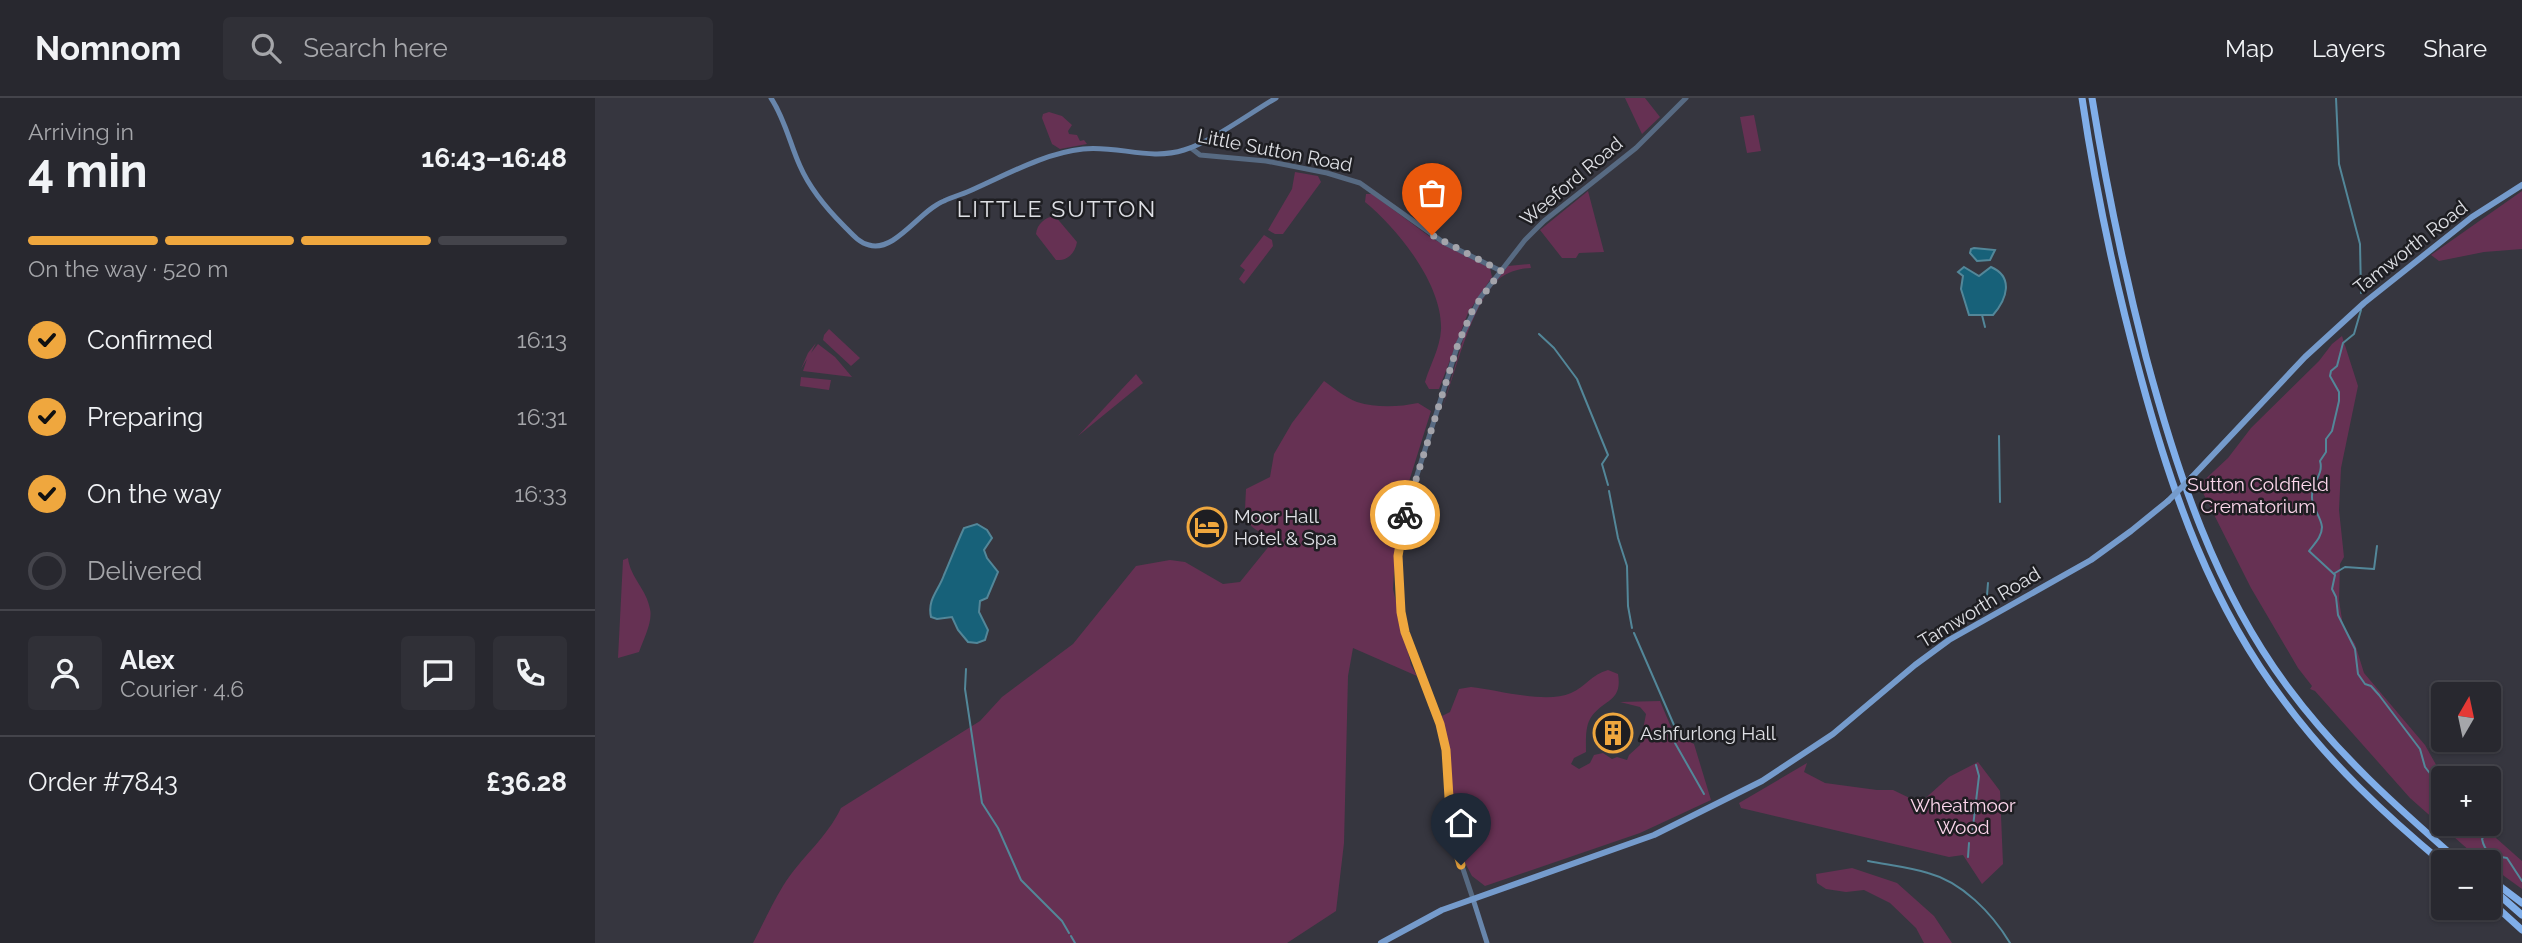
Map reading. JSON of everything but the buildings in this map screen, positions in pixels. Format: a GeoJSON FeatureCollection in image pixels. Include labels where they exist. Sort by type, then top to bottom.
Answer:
{"type":"FeatureCollection","features":[{"type":"Feature","properties":{"kind":"highway"},"geometry":{"type":"LineString","coordinates":[[2082,98],[2092,168],[2126,321],[2170,477],[2201,562],[2233,623],[2282,699],[2324,752],[2370,799],[2431,852]]}},
{"type":"Feature","properties":{"kind":"highway"},"geometry":{"type":"LineString","coordinates":[[2092,98],[2111,205],[2137,323],[2176,459],[2212,554],[2258,643],[2286,685],[2355,767],[2446,850]]}},
{"type":"Feature","properties":{"kind":"highway"},"geometry":{"type":"LineString","coordinates":[[2425,831],[2450,850]]}},
{"type":"Feature","properties":{"kind":"highway"},"geometry":{"type":"LineString","coordinates":[[2501,887],[2522,903]]}},
{"type":"Feature","properties":{"kind":"highway"},"geometry":{"type":"LineString","coordinates":[[2501,897],[2522,915]]}},
{"type":"Feature","properties":{"kind":"highway"},"geometry":{"type":"LineString","coordinates":[[2501,911],[2522,930]]}},
{"type":"Feature","properties":{"kind":"main road","name":"Little Sutton Road"},"geometry":{"type":"LineString","coordinates":[[771,98],[810,184],[835,217],[856,238],[875,247],[885,246],[894,240],[940,202],[1050,157],[1086,149],[1161,155],[1191,148]]}},
{"type":"Feature","properties":{"kind":"main road"},"geometry":{"type":"LineString","coordinates":[[1191,148],[1276,98]]}},
{"type":"Feature","properties":{"kind":"main road","name":"Tamworth Road"},"geometry":{"type":"LineString","coordinates":[[1381,943],[1416,922],[1473,899],[1634,843],[1762,781],[1833,734],[1949,640],[2091,560],[2131,531],[2168,501],[2305,357],[2364,303],[2472,217],[2522,185]]}},
{"type":"Feature","properties":{"kind":"main road"},"geometry":{"type":"LineString","coordinates":[[1473,899],[1487,943]]}},
{"type":"Feature","properties":{"kind":"street","name":"Weeford Road"},"geometry":{"type":"LineString","coordinates":[[1473,899],[1454,842],[1448,770],[1440,724],[1405,632],[1399,591],[1398,556],[1402,523],[1458,344],[1473,309],[1525,240],[1544,221],[1636,148],[1686,98]]}},
{"type":"Feature","properties":{"kind":"street","name":"Little Sutton Road"},"geometry":{"type":"LineString","coordinates":[[1191,148],[1200,155],[1266,161],[1327,173],[1360,183],[1443,242],[1501,271]]}},
{"type":"Feature","properties":{"kind":"green space"},"geometry":{"type":"Polygon","coordinates":[[[1625,98],[1645,98],[1660,117],[1642,134],[1625,98]]]}},
{"type":"Feature","properties":{"kind":"green space"},"geometry":{"type":"Polygon","coordinates":[[[1049,112],[1062,116],[1072,125],[1069,134],[1077,135],[1080,141],[1084,140],[1087,144],[1060,149],[1052,144],[1042,118],[1043,114],[1049,112]]]}},
{"type":"Feature","properties":{"kind":"green space"},"geometry":{"type":"Polygon","coordinates":[[[1754,115],[1761,151],[1747,153],[1740,117],[1754,115]]]}},
{"type":"Feature","properties":{"kind":"green space"},"geometry":{"type":"Polygon","coordinates":[[[1295,172],[1318,176],[1321,182],[1283,234],[1275,234],[1268,230],[1292,189],[1295,172]]]}},
{"type":"Feature","properties":{"kind":"green space"},"geometry":{"type":"Polygon","coordinates":[[[1588,191],[1604,252],[1579,253],[1576,258],[1562,258],[1540,230],[1588,191]]]}},
{"type":"Feature","properties":{"kind":"green space"},"geometry":{"type":"Polygon","coordinates":[[[2522,191],[2522,249],[2484,252],[2439,261],[2431,255],[2522,191]]]}},
{"type":"Feature","properties":{"kind":"green space"},"geometry":{"type":"Polygon","coordinates":[[[1366,194],[1372,194],[1433,239],[1490,268],[1492,277],[1468,313],[1439,389],[1429,389],[1425,382],[1441,330],[1435,295],[1427,277],[1404,242],[1365,202],[1366,194]]]}},
{"type":"Feature","properties":{"kind":"green space"},"geometry":{"type":"Polygon","coordinates":[[[1055,216],[1077,242],[1070,256],[1060,260],[1056,260],[1036,234],[1042,222],[1055,216]]]}},
{"type":"Feature","properties":{"kind":"green space"},"geometry":{"type":"Polygon","coordinates":[[[1264,235],[1272,240],[1273,246],[1244,284],[1239,279],[1245,270],[1240,266],[1264,235]]]}},
{"type":"Feature","properties":{"kind":"green space"},"geometry":{"type":"Polygon","coordinates":[[[1530,264],[1531,268],[1507,274],[1492,287],[1508,266],[1530,264]]]}},
{"type":"Feature","properties":{"kind":"green space"},"geometry":{"type":"Polygon","coordinates":[[[1488,291],[1472,321],[1442,409],[1465,333],[1488,291]]]}},
{"type":"Feature","properties":{"kind":"green space"},"geometry":{"type":"Polygon","coordinates":[[[829,329],[860,358],[851,366],[823,340],[829,329]]]}},
{"type":"Feature","properties":{"kind":"green space","name":"Sutton Coldfield Crematorium"},"geometry":{"type":"Polygon","coordinates":[[[2342,336],[2358,386],[2341,468],[2339,510],[2344,557],[2340,564],[2339,600],[2343,626],[2355,644],[2364,673],[2425,745],[2437,766],[2431,766],[2431,817],[2410,798],[2315,691],[2310,689],[2312,686],[2298,668],[2251,588],[2199,485],[2228,458],[2251,428],[2319,361],[2342,336]]]}},
{"type":"Feature","properties":{"kind":"green space"},"geometry":{"type":"Polygon","coordinates":[[[816,343],[811,353],[818,344],[835,357],[852,377],[803,371],[807,359],[801,369],[808,353],[816,343]]]}},
{"type":"Feature","properties":{"kind":"green space"},"geometry":{"type":"Polygon","coordinates":[[[1136,374],[1143,383],[1078,436],[1136,374]]]}},
{"type":"Feature","properties":{"kind":"green space"},"geometry":{"type":"Polygon","coordinates":[[[801,377],[831,380],[829,390],[800,386],[801,377]]]}},
{"type":"Feature","properties":{"kind":"green space"},"geometry":{"type":"Polygon","coordinates":[[[1324,381],[1357,402],[1387,406],[1418,403],[1431,411],[1397,520],[1393,589],[1411,665],[1417,676],[1353,648],[1348,676],[1344,843],[1336,911],[1287,943],[753,943],[783,886],[841,808],[980,721],[1002,697],[1073,644],[1136,566],[1170,560],[1185,562],[1223,584],[1240,582],[1282,530],[1269,536],[1253,528],[1245,513],[1246,489],[1270,477],[1274,454],[1292,423],[1324,381]]]}},
{"type":"Feature","properties":{"kind":"green space"},"geometry":{"type":"Polygon","coordinates":[[[628,558],[646,596],[651,614],[639,652],[618,658],[623,560],[628,558]]]}},
{"type":"Feature","properties":{"kind":"green space"},"geometry":{"type":"Polygon","coordinates":[[[1608,670],[1618,674],[1619,683],[1615,696],[1590,719],[1586,752],[1574,758],[1571,764],[1579,769],[1590,763],[1594,755],[1603,753],[1612,759],[1617,757],[1627,760],[1640,745],[1646,714],[1640,707],[1620,702],[1660,701],[1674,734],[1694,744],[1711,800],[1640,833],[1485,886],[1472,876],[1462,857],[1453,806],[1449,748],[1442,716],[1450,712],[1459,689],[1471,687],[1535,697],[1561,696],[1571,693],[1597,674],[1608,670]]]}},
{"type":"Feature","properties":{"kind":"green space","name":"Wheatmoor Wood"},"geometry":{"type":"Polygon","coordinates":[[[1978,762],[2000,791],[2003,864],[1982,884],[1963,855],[1949,857],[1741,808],[1739,803],[1807,763],[1804,772],[1825,783],[1893,790],[1920,803],[1949,777],[1978,762]]]}},
{"type":"Feature","properties":{"kind":"green space"},"geometry":{"type":"Polygon","coordinates":[[[2453,836],[2495,836],[2522,861],[2522,889],[2501,874],[2501,850],[2469,850],[2453,836]]]}},
{"type":"Feature","properties":{"kind":"green space"},"geometry":{"type":"Polygon","coordinates":[[[1852,868],[1897,883],[1934,916],[1952,943],[1924,943],[1916,928],[1890,903],[1864,890],[1846,892],[1826,889],[1817,883],[1816,874],[1852,868]]]}},
{"type":"Feature","properties":{"kind":"water"},"geometry":{"type":"Polygon","coordinates":[[[1974,248],[1995,250],[1990,260],[1977,261],[1970,253],[1974,248]]]}},
{"type":"Feature","properties":{"kind":"water"},"geometry":{"type":"Polygon","coordinates":[[[1964,267],[1979,276],[1991,267],[2003,276],[2005,295],[1993,315],[1969,315],[1961,289],[1963,276],[1958,272],[1964,267]]]}},
{"type":"Feature","properties":{"kind":"water"},"geometry":{"type":"Polygon","coordinates":[[[977,524],[987,530],[992,538],[984,550],[998,572],[987,598],[980,601],[979,612],[988,630],[985,640],[977,643],[968,642],[952,617],[937,619],[931,617],[930,611],[932,600],[964,528],[977,524]]]}},
{"type":"Feature","properties":{"kind":"waterway"},"geometry":{"type":"LineString","coordinates":[[2336,98],[2339,164],[2360,244],[2361,293]]}},
{"type":"Feature","properties":{"kind":"waterway"},"geometry":{"type":"LineString","coordinates":[[2361,310],[2354,334],[2343,343],[2337,366],[2331,371],[2330,376],[2339,392],[2339,401],[2313,491],[2312,500],[2322,531],[2309,551],[2335,575],[2332,589],[2338,615],[2355,649],[2358,674],[2365,684],[2371,686],[2379,695],[2420,749],[2425,767],[2431,775]]}},
{"type":"Feature","properties":{"kind":"waterway"},"geometry":{"type":"LineString","coordinates":[[1982,315],[1985,327]]}},
{"type":"Feature","properties":{"kind":"waterway"},"geometry":{"type":"LineString","coordinates":[[1539,334],[1554,348],[1577,379],[1608,455],[1602,464],[1608,485]]}},
{"type":"Feature","properties":{"kind":"waterway"},"geometry":{"type":"LineString","coordinates":[[1999,436],[2000,502]]}},
{"type":"Feature","properties":{"kind":"waterway"},"geometry":{"type":"LineString","coordinates":[[1609,491],[1618,538],[1627,566],[1628,606],[1632,628]]}},
{"type":"Feature","properties":{"kind":"waterway"},"geometry":{"type":"LineString","coordinates":[[2335,573],[2345,567],[2374,569],[2377,546]]}},
{"type":"Feature","properties":{"kind":"waterway"},"geometry":{"type":"LineString","coordinates":[[1986,608],[1988,583]]}},
{"type":"Feature","properties":{"kind":"waterway"},"geometry":{"type":"LineString","coordinates":[[1634,633],[1677,732]]}},
{"type":"Feature","properties":{"kind":"waterway"},"geometry":{"type":"LineString","coordinates":[[966,669],[965,689],[982,803],[998,828],[1021,880],[1062,921],[1069,933]]}},
{"type":"Feature","properties":{"kind":"waterway"},"geometry":{"type":"LineString","coordinates":[[1675,743],[1704,794]]}},
{"type":"Feature","properties":{"kind":"waterway"},"geometry":{"type":"LineString","coordinates":[[1972,835],[1979,776],[1976,765]]}},
{"type":"Feature","properties":{"kind":"waterway"},"geometry":{"type":"LineString","coordinates":[[2484,836],[2482,839],[2485,848],[2494,855],[2507,858],[2522,881]]}},
{"type":"Feature","properties":{"kind":"waterway"},"geometry":{"type":"LineString","coordinates":[[1968,857],[1969,843]]}},
{"type":"Feature","properties":{"kind":"waterway"},"geometry":{"type":"LineString","coordinates":[[1868,861],[1941,877],[1975,900],[2010,943]]}},
{"type":"Feature","properties":{"kind":"waterway"},"geometry":{"type":"LineString","coordinates":[[1071,936],[1075,943]]}},
{"type":"Feature","properties":{"kind":"way so far"},"geometry":{"type":"LineString","coordinates":[[1405,515],[1467,320],[1501,271],[1432,235]]}},
{"type":"Feature","properties":{"kind":"place","name":"Moor Hall Hotel & Spa"},"geometry":{"type":"Point","coordinates":[1207,527]}},
{"type":"Feature","properties":{"kind":"place","name":"Ashfurlong Hall"},"geometry":{"type":"Point","coordinates":[1613,733]}},
{"type":"Feature","properties":{"kind":"district","name":"LITTLE SUTTON"},"geometry":{"type":"Point","coordinates":[1057,208]}},
{"type":"Feature","properties":{"kind":"route"},"geometry":{"type":"LineString","coordinates":[[1405,515],[1398,556],[1401,612],[1417,667],[1440,724],[1446,750],[1451,829],[1461,865]]}}]}
